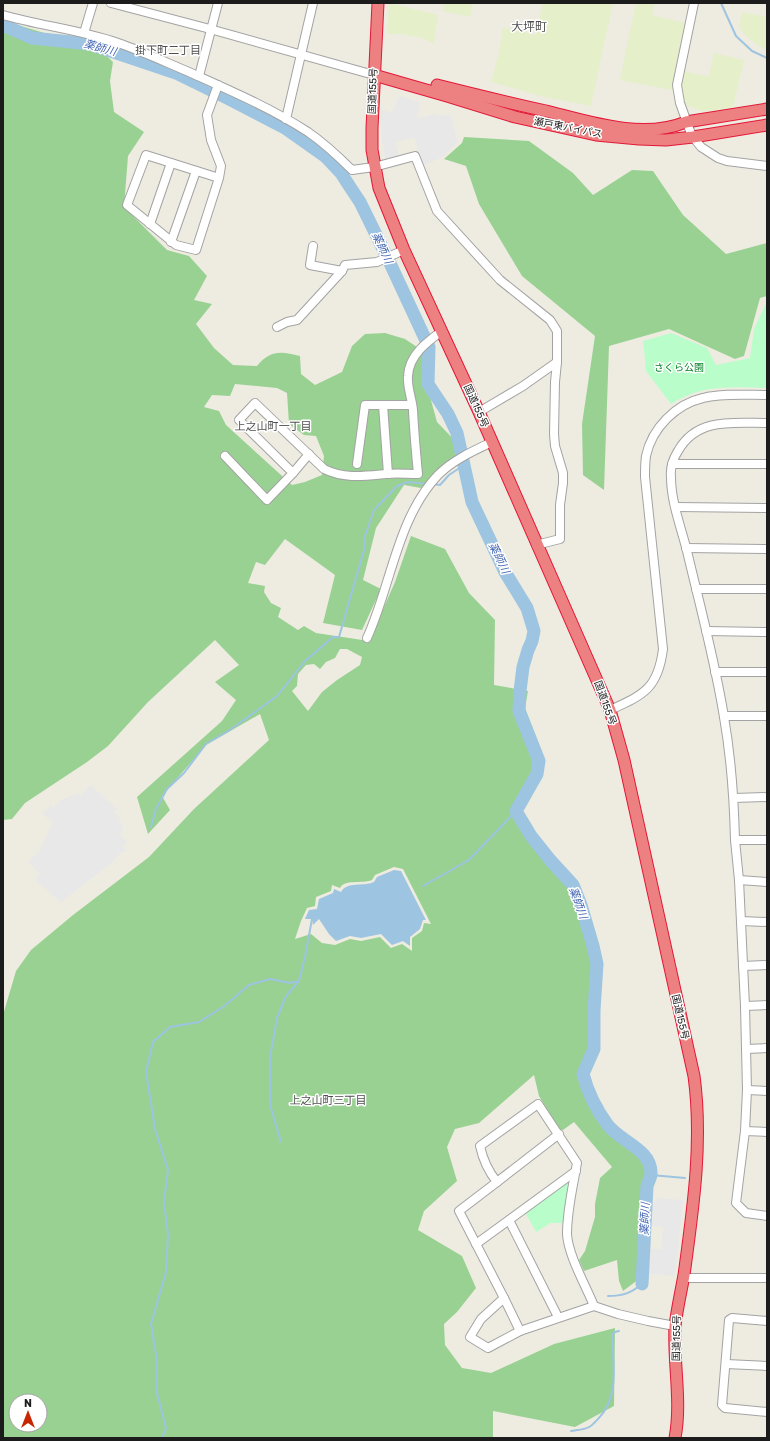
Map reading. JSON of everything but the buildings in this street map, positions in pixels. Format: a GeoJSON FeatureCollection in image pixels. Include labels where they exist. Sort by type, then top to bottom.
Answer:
{"type":"FeatureCollection","features":[{"type":"Feature","properties":{"kind":"highway","name":"国道155号"},"geometry":{"type":"LineString","coordinates":[[378,3],[372,150],[379,188],[404,250],[479,412],[536,545],[610,710],[624,760],[695,1085],[697,1110],[696,1169],[683,1278],[675,1326],[678,1397],[678,1426],[675,1438]]}},
{"type":"Feature","properties":{"kind":"highway","name":"瀬戸東バイパス"},"geometry":{"type":"LineString","coordinates":[[374,72],[599,124],[628,129],[674,126],[686,122],[767,109]]}},
{"type":"Feature","properties":{"kind":"highway","name":"瀬戸東バイパス"},"geometry":{"type":"LineString","coordinates":[[374,72],[515,117],[596,135],[666,140],[693,138],[767,125]]}},
{"type":"Feature","properties":{"kind":"street"},"geometry":{"type":"LineString","coordinates":[[84,33],[92,3]]}},
{"type":"Feature","properties":{"kind":"street"},"geometry":{"type":"LineString","coordinates":[[111,3],[210,29],[300,56],[374,72]]}},
{"type":"Feature","properties":{"kind":"street"},"geometry":{"type":"LineString","coordinates":[[199,76],[218,3]]}},
{"type":"Feature","properties":{"kind":"street"},"geometry":{"type":"LineString","coordinates":[[286,119],[313,3]]}},
{"type":"Feature","properties":{"kind":"street"},"geometry":{"type":"LineString","coordinates":[[694,3],[677,85],[680,103],[693,138],[701,147],[718,158],[727,161],[767,166]]}},
{"type":"Feature","properties":{"kind":"street"},"geometry":{"type":"LineString","coordinates":[[3,15],[84,33],[119,43],[199,76],[286,119],[309,133],[336,154],[352,170],[374,167],[415,156],[437,210],[500,280],[550,320],[557,331],[554,434],[555,446],[563,473],[560,505],[560,539],[536,545]]}},
{"type":"Feature","properties":{"kind":"street"},"geometry":{"type":"LineString","coordinates":[[218,85],[207,115],[211,140],[221,166],[218,178],[196,250],[176,245],[171,242],[127,205],[146,155],[218,178]]}},
{"type":"Feature","properties":{"kind":"street"},"geometry":{"type":"LineString","coordinates":[[150,224],[171,163]]}},
{"type":"Feature","properties":{"kind":"street"},"geometry":{"type":"LineString","coordinates":[[171,242],[196,171]]}},
{"type":"Feature","properties":{"kind":"street"},"geometry":{"type":"LineString","coordinates":[[313,246],[310,265],[342,271]]}},
{"type":"Feature","properties":{"kind":"street"},"geometry":{"type":"LineString","coordinates":[[276,328],[287,322],[297,320],[342,271],[345,265],[377,262],[404,250]]}},
{"type":"Feature","properties":{"kind":"street"},"geometry":{"type":"LineString","coordinates":[[293,473],[239,420],[256,403],[324,469],[334,474],[361,477],[388,474],[418,474],[408,376],[412,363],[417,354],[425,344],[442,331]]}},
{"type":"Feature","properties":{"kind":"street"},"geometry":{"type":"LineString","coordinates":[[479,412],[523,386],[557,362]]}},
{"type":"Feature","properties":{"kind":"street"},"geometry":{"type":"LineString","coordinates":[[610,710],[632,700],[646,691],[657,678],[662,662],[663,650],[645,477],[646,456],[651,441],[671,414],[692,402],[703,398],[723,396],[767,395]]}},
{"type":"Feature","properties":{"kind":"street"},"geometry":{"type":"LineString","coordinates":[[383,405],[388,474]]}},
{"type":"Feature","properties":{"kind":"street"},"geometry":{"type":"LineString","coordinates":[[357,464],[365,406],[412,405]]}},
{"type":"Feature","properties":{"kind":"street"},"geometry":{"type":"LineString","coordinates":[[767,423],[717,424],[698,430],[689,436],[681,446],[672,464],[670,476],[671,488],[706,631],[724,716],[734,798],[735,840],[739,880],[745,1006],[747,1090],[745,1131],[736,1203],[746,1213],[767,1216]]}},
{"type":"Feature","properties":{"kind":"street"},"geometry":{"type":"LineString","coordinates":[[367,638],[374,624],[392,566],[410,517],[424,493],[439,475],[459,459],[492,442]]}},
{"type":"Feature","properties":{"kind":"street"},"geometry":{"type":"LineString","coordinates":[[225,456],[267,500],[309,454]]}},
{"type":"Feature","properties":{"kind":"street"},"geometry":{"type":"LineString","coordinates":[[672,464],[767,464]]}},
{"type":"Feature","properties":{"kind":"street"},"geometry":{"type":"LineString","coordinates":[[676,507],[767,508]]}},
{"type":"Feature","properties":{"kind":"street"},"geometry":{"type":"LineString","coordinates":[[686,548],[767,549]]}},
{"type":"Feature","properties":{"kind":"street"},"geometry":{"type":"LineString","coordinates":[[696,589],[767,589]]}},
{"type":"Feature","properties":{"kind":"street"},"geometry":{"type":"LineString","coordinates":[[706,631],[767,632]]}},
{"type":"Feature","properties":{"kind":"street"},"geometry":{"type":"LineString","coordinates":[[715,672],[767,672]]}},
{"type":"Feature","properties":{"kind":"street"},"geometry":{"type":"LineString","coordinates":[[724,716],[767,716]]}},
{"type":"Feature","properties":{"kind":"street"},"geometry":{"type":"LineString","coordinates":[[734,798],[767,797]]}},
{"type":"Feature","properties":{"kind":"street"},"geometry":{"type":"LineString","coordinates":[[735,840],[767,840]]}},
{"type":"Feature","properties":{"kind":"street"},"geometry":{"type":"LineString","coordinates":[[739,880],[767,882]]}},
{"type":"Feature","properties":{"kind":"street"},"geometry":{"type":"LineString","coordinates":[[741,921],[767,922]]}},
{"type":"Feature","properties":{"kind":"street"},"geometry":{"type":"LineString","coordinates":[[743,966],[767,965]]}},
{"type":"Feature","properties":{"kind":"street"},"geometry":{"type":"LineString","coordinates":[[745,1006],[767,1005]]}},
{"type":"Feature","properties":{"kind":"street"},"geometry":{"type":"LineString","coordinates":[[746,1049],[767,1048]]}},
{"type":"Feature","properties":{"kind":"street"},"geometry":{"type":"LineString","coordinates":[[747,1090],[767,1091]]}},
{"type":"Feature","properties":{"kind":"street"},"geometry":{"type":"LineString","coordinates":[[497,1182],[488,1171],[480,1146],[538,1104],[577,1163],[569,1209],[567,1234],[571,1253],[594,1306]]}},
{"type":"Feature","properties":{"kind":"street"},"geometry":{"type":"LineString","coordinates":[[745,1131],[767,1132]]}},
{"type":"Feature","properties":{"kind":"street"},"geometry":{"type":"LineString","coordinates":[[520,1331],[460,1211],[559,1134]]}},
{"type":"Feature","properties":{"kind":"street"},"geometry":{"type":"LineString","coordinates":[[476,1244],[576,1171]]}},
{"type":"Feature","properties":{"kind":"street"},"geometry":{"type":"LineString","coordinates":[[510,1220],[558,1317]]}},
{"type":"Feature","properties":{"kind":"street"},"geometry":{"type":"LineString","coordinates":[[683,1278],[767,1278]]}},
{"type":"Feature","properties":{"kind":"street"},"geometry":{"type":"LineString","coordinates":[[504,1298],[481,1319],[470,1337],[488,1348],[520,1331],[594,1306],[626,1316],[675,1326]]}},
{"type":"Feature","properties":{"kind":"street"},"geometry":{"type":"LineString","coordinates":[[767,1321],[732,1318],[730,1320],[722,1405],[725,1408],[767,1412]]}},
{"type":"Feature","properties":{"kind":"street"},"geometry":{"type":"LineString","coordinates":[[726,1364],[767,1366]]}},
{"type":"Feature","properties":{"kind":"green space"},"geometry":{"type":"Polygon","coordinates":[[[389,3],[438,15],[434,44],[422,38],[400,34],[387,34],[389,3]]]}},
{"type":"Feature","properties":{"kind":"green space"},"geometry":{"type":"Polygon","coordinates":[[[444,3],[473,3],[470,17],[443,11],[444,3]]]}},
{"type":"Feature","properties":{"kind":"green space"},"geometry":{"type":"Polygon","coordinates":[[[543,3],[613,3],[591,106],[540,96],[491,82],[499,53],[503,27],[536,35],[543,3]]]}},
{"type":"Feature","properties":{"kind":"green space"},"geometry":{"type":"Polygon","coordinates":[[[636,3],[655,3],[652,15],[690,24],[680,70],[709,77],[714,53],[744,60],[733,107],[702,111],[680,103],[677,91],[620,80],[636,3]]]}},
{"type":"Feature","properties":{"kind":"green space"},"geometry":{"type":"Polygon","coordinates":[[[742,12],[767,17],[767,50],[759,46],[745,35],[739,27],[742,12]]]}},
{"type":"Feature","properties":{"kind":"green space"},"geometry":{"type":"Polygon","coordinates":[[[11,23],[101,50],[113,62],[110,81],[114,112],[144,132],[128,156],[124,207],[167,250],[189,256],[207,276],[194,300],[212,304],[196,324],[214,348],[233,365],[257,366],[271,354],[293,354],[300,356],[301,374],[315,385],[342,372],[352,346],[365,334],[385,333],[405,339],[426,353],[426,382],[437,422],[465,451],[442,467],[421,488],[404,485],[376,528],[363,580],[381,589],[362,630],[323,623],[335,575],[285,539],[265,565],[256,562],[248,583],[265,586],[264,592],[271,603],[281,608],[278,617],[298,630],[304,626],[316,633],[369,641],[395,582],[411,536],[445,549],[469,593],[495,620],[494,685],[528,691],[525,708],[542,752],[532,776],[513,811],[526,837],[567,883],[577,903],[592,963],[593,982],[592,1047],[579,1073],[586,1097],[612,1135],[643,1159],[656,1178],[651,1195],[642,1206],[639,1279],[623,1291],[619,1281],[617,1260],[584,1271],[579,1260],[585,1251],[595,1217],[595,1204],[600,1178],[612,1167],[574,1122],[563,1130],[559,1129],[539,1096],[534,1075],[479,1123],[455,1129],[447,1147],[457,1181],[424,1211],[418,1230],[462,1256],[476,1288],[457,1312],[444,1324],[445,1345],[462,1368],[491,1373],[554,1344],[615,1328],[614,1406],[575,1427],[493,1411],[493,1438],[3,1438],[3,1015],[16,971],[31,950],[73,915],[149,857],[194,809],[269,740],[260,714],[206,745],[162,796],[170,810],[148,834],[137,797],[222,721],[236,700],[215,682],[239,665],[215,640],[148,702],[108,746],[87,762],[25,803],[12,819],[3,820],[3,25],[11,23]],[[235,384],[230,396],[212,395],[204,407],[219,411],[226,425],[292,485],[305,482],[322,475],[324,456],[316,436],[304,435],[289,424],[287,393],[277,388],[235,384]],[[340,649],[335,658],[326,662],[320,669],[314,664],[306,665],[298,674],[297,686],[292,691],[308,711],[322,692],[360,665],[362,657],[347,649],[340,649]],[[394,867],[375,875],[372,880],[345,884],[340,888],[332,885],[331,891],[316,897],[315,906],[307,908],[295,939],[311,934],[322,943],[335,945],[350,939],[361,941],[380,937],[391,948],[402,944],[412,951],[412,938],[422,931],[424,923],[431,924],[403,869],[394,867]]]}},
{"type":"Feature","properties":{"kind":"green space"},"geometry":{"type":"Polygon","coordinates":[[[464,137],[529,141],[573,173],[593,195],[632,170],[653,171],[683,215],[726,254],[767,243],[767,296],[760,298],[744,356],[735,359],[669,329],[609,346],[604,490],[583,475],[582,424],[595,336],[522,276],[479,204],[466,166],[444,159],[462,143],[464,137]]]}},
{"type":"Feature","properties":{"kind":"green space","name":"さくら公園"},"geometry":{"type":"Polygon","coordinates":[[[767,301],[767,388],[729,387],[706,390],[694,393],[671,404],[646,371],[643,341],[671,333],[707,348],[716,365],[750,358],[754,329],[767,301]]]}},
{"type":"Feature","properties":{"kind":"green space"},"geometry":{"type":"Polygon","coordinates":[[[566,1180],[571,1183],[566,1223],[551,1223],[536,1232],[525,1212],[566,1180]]]}},
{"type":"Feature","properties":{"kind":"shaded area"},"geometry":{"type":"Polygon","coordinates":[[[399,96],[420,102],[417,118],[436,114],[438,116],[450,115],[458,142],[441,158],[424,165],[421,164],[416,148],[418,147],[414,137],[395,142],[399,156],[385,159],[381,131],[381,109],[392,113],[399,96]]]}},
{"type":"Feature","properties":{"kind":"shaded area"},"geometry":{"type":"Polygon","coordinates":[[[90,785],[117,809],[114,813],[119,817],[123,829],[119,835],[127,842],[123,847],[126,850],[120,853],[114,861],[61,902],[35,880],[40,874],[28,862],[39,852],[53,822],[43,814],[51,805],[54,808],[61,800],[78,793],[81,796],[90,785]]]}},
{"type":"Feature","properties":{"kind":"shaded area"},"geometry":{"type":"Polygon","coordinates":[[[658,1198],[683,1200],[675,1276],[648,1274],[649,1249],[661,1249],[663,1227],[651,1226],[653,1203],[658,1198]]]}},
{"type":"Feature","properties":{"kind":"water"},"geometry":{"type":"Polygon","coordinates":[[[394,870],[401,871],[426,920],[423,920],[420,929],[410,937],[410,946],[403,941],[392,945],[381,934],[361,938],[350,936],[336,941],[329,934],[319,919],[313,925],[312,919],[305,919],[309,910],[317,909],[319,899],[333,893],[334,889],[341,892],[347,886],[374,882],[377,877],[394,870]]]}},
{"type":"Feature","properties":{"kind":"waterway"},"geometry":{"type":"LineString","coordinates":[[721,3],[736,36],[752,51],[767,58]]}},
{"type":"Feature","properties":{"kind":"waterway","name":"薬師川"},"geometry":{"type":"LineString","coordinates":[[3,25],[32,38],[90,44],[176,73],[227,98],[285,128],[326,157],[341,173],[360,202],[429,347],[428,384],[448,414],[457,433],[472,502],[505,572],[527,608],[534,631],[523,667],[519,711],[539,761],[537,774],[516,811],[531,836],[573,885],[581,905],[593,946],[597,964],[594,1010],[594,1049],[583,1074],[587,1088],[599,1113],[607,1124],[641,1152],[650,1165],[651,1177],[647,1186],[642,1284]]}},
{"type":"Feature","properties":{"kind":"waterway"},"geometry":{"type":"LineString","coordinates":[[433,484],[440,485],[449,475],[464,465]]}},
{"type":"Feature","properties":{"kind":"waterway"},"geometry":{"type":"LineString","coordinates":[[151,827],[156,809],[167,789],[184,773],[206,744],[230,730],[277,696],[305,661],[333,637],[339,637],[364,550],[365,536],[374,510],[397,486],[408,482],[427,484]]}},
{"type":"Feature","properties":{"kind":"waterway"},"geometry":{"type":"LineString","coordinates":[[423,886],[469,860],[516,811]]}},
{"type":"Feature","properties":{"kind":"waterway"},"geometry":{"type":"LineString","coordinates":[[162,1438],[166,1428],[157,1393],[157,1361],[151,1324],[166,1272],[168,1235],[164,1202],[168,1170],[155,1129],[146,1072],[153,1042],[170,1027],[199,1022],[223,1007],[249,985],[270,979],[290,983],[299,981],[312,919]]}},
{"type":"Feature","properties":{"kind":"waterway"},"geometry":{"type":"LineString","coordinates":[[281,1142],[270,1105],[270,1057],[277,1018],[286,996],[299,981]]}},
{"type":"Feature","properties":{"kind":"waterway"},"geometry":{"type":"LineString","coordinates":[[651,1175],[685,1178]]}},
{"type":"Feature","properties":{"kind":"waterway"},"geometry":{"type":"LineString","coordinates":[[608,1296],[626,1293],[634,1290],[642,1284]]}},
{"type":"Feature","properties":{"kind":"waterway"},"geometry":{"type":"LineString","coordinates":[[571,1431],[587,1428],[593,1425],[610,1401],[614,1379],[612,1335],[619,1331]]}},
{"type":"Feature","properties":{"kind":"district","name":"大坪町"},"geometry":{"type":"Point","coordinates":[529,27]}},
{"type":"Feature","properties":{"kind":"district","name":"掛下町二丁目"},"geometry":{"type":"Point","coordinates":[168,50]}},
{"type":"Feature","properties":{"kind":"district","name":"上之山町一丁目"},"geometry":{"type":"Point","coordinates":[273,426]}},
{"type":"Feature","properties":{"kind":"district","name":"上之山町三丁目"},"geometry":{"type":"Point","coordinates":[328,1100]}}]}
